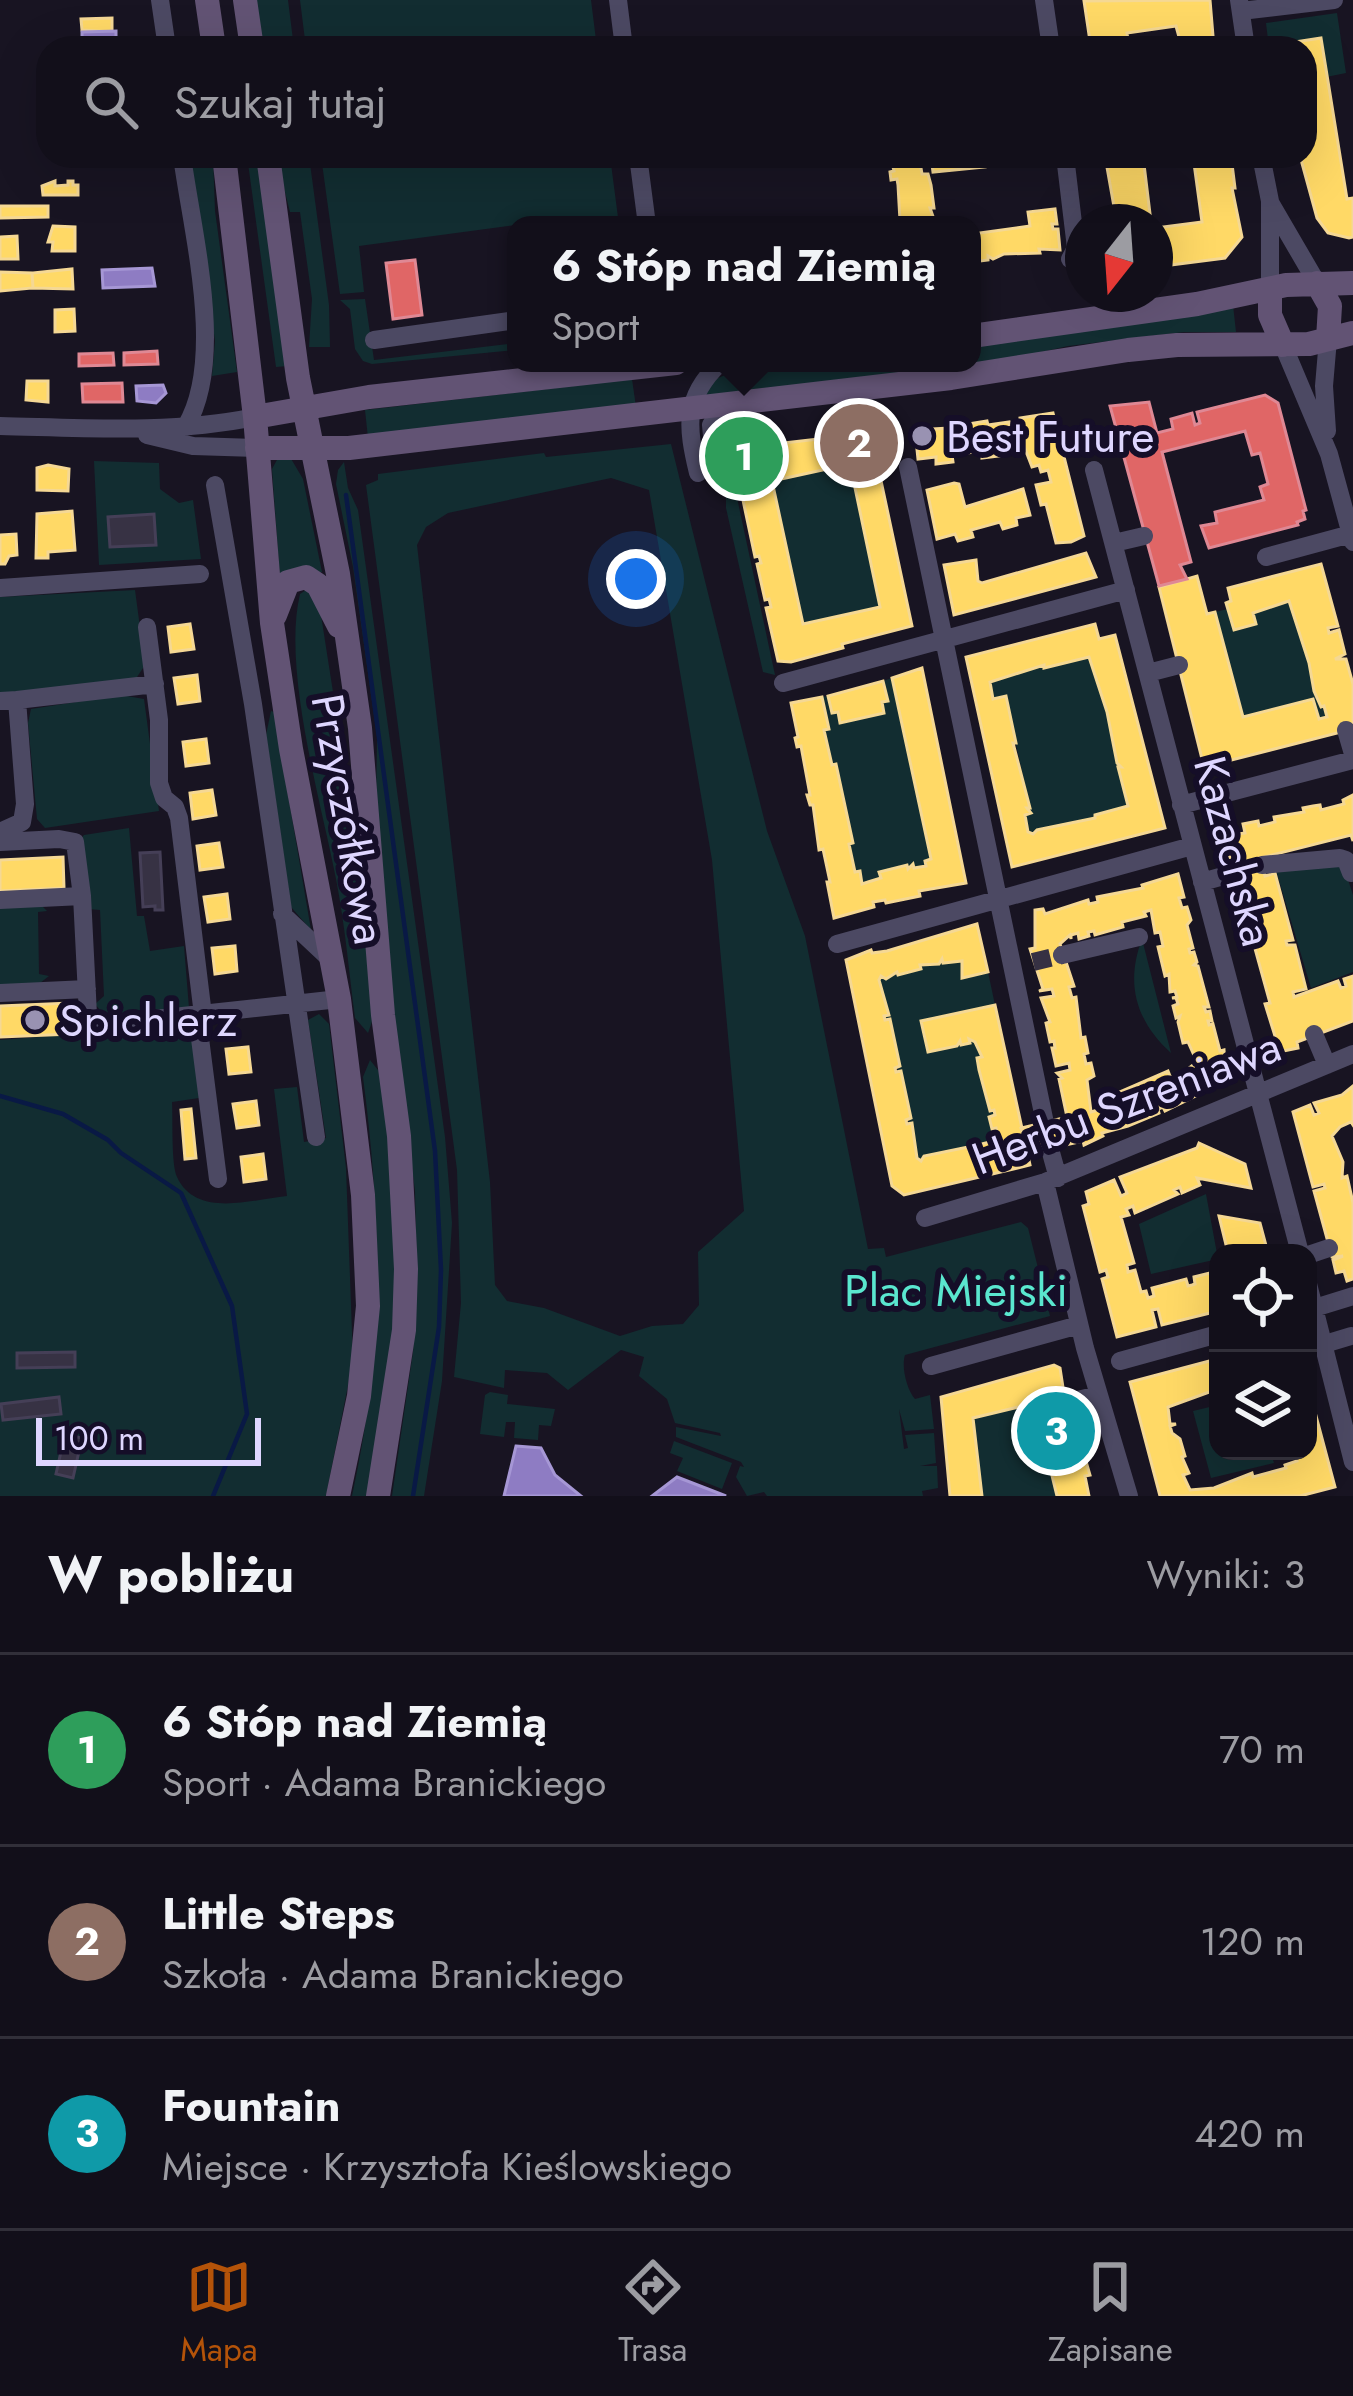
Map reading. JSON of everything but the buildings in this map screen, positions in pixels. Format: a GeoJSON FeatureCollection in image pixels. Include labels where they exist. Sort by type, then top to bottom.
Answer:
{"type":"FeatureCollection","features":[{"type":"Feature","properties":{"kind":"main road"},"geometry":{"type":"LineString","coordinates":[[207,0],[212,36]]}},
{"type":"Feature","properties":{"kind":"main road"},"geometry":{"type":"LineString","coordinates":[[245,0],[250,36]]}},
{"type":"Feature","properties":{"kind":"main road","name":"Przyczółkowa"},"geometry":{"type":"LineString","coordinates":[[225,168],[255,418],[272,623],[339,1000],[361,1172],[368,1306],[359,1396],[338,1496]]}},
{"type":"Feature","properties":{"kind":"main road","name":"Przyczółkowa"},"geometry":{"type":"LineString","coordinates":[[270,168],[303,407],[338,574],[360,728],[383,1015],[404,1190],[404,1330],[378,1496]]}},
{"type":"Feature","properties":{"kind":"main road"},"geometry":{"type":"LineString","coordinates":[[981,335],[1127,316],[1270,289],[1353,283]]}},
{"type":"Feature","properties":{"kind":"main road"},"geometry":{"type":"LineString","coordinates":[[257,448],[312,449],[689,408],[951,378],[1177,345],[1283,345],[1340,336],[1317,284]]}},
{"type":"Feature","properties":{"kind":"main road"},"geometry":{"type":"LineString","coordinates":[[1270,289],[1270,315],[1283,345]]}},
{"type":"Feature","properties":{"kind":"main road"},"geometry":{"type":"LineString","coordinates":[[255,418],[303,407],[597,372]]}},
{"type":"Feature","properties":{"kind":"main road"},"geometry":{"type":"LineString","coordinates":[[272,623],[288,582],[306,578],[318,585],[349,646]]}},
{"type":"Feature","properties":{"kind":"street"},"geometry":{"type":"LineString","coordinates":[[160,0],[165,36]]}},
{"type":"Feature","properties":{"kind":"street"},"geometry":{"type":"LineString","coordinates":[[618,0],[623,36]]}},
{"type":"Feature","properties":{"kind":"street"},"geometry":{"type":"LineString","coordinates":[[1044,0],[1049,36]]}},
{"type":"Feature","properties":{"kind":"street"},"geometry":{"type":"LineString","coordinates":[[1244,36],[1240,6],[1334,0]]}},
{"type":"Feature","properties":{"kind":"street"},"geometry":{"type":"LineString","coordinates":[[183,168],[206,350],[202,388],[186,426]]}},
{"type":"Feature","properties":{"kind":"street"},"geometry":{"type":"LineString","coordinates":[[640,168],[646,216]]}},
{"type":"Feature","properties":{"kind":"street"},"geometry":{"type":"LineString","coordinates":[[1066,168],[1071,204]]}},
{"type":"Feature","properties":{"kind":"street"},"geometry":{"type":"LineString","coordinates":[[1263,168],[1270,201],[1270,289]]}},
{"type":"Feature","properties":{"kind":"street"},"geometry":{"type":"LineString","coordinates":[[1270,201],[1317,284]]}},
{"type":"Feature","properties":{"kind":"street"},"geometry":{"type":"LineString","coordinates":[[374,340],[507,321]]}},
{"type":"Feature","properties":{"kind":"street"},"geometry":{"type":"LineString","coordinates":[[1329,454],[1324,386],[1340,336]]}},
{"type":"Feature","properties":{"kind":"street"},"geometry":{"type":"LineString","coordinates":[[1266,556],[1352,537],[1329,454],[1283,345]]}},
{"type":"Feature","properties":{"kind":"street"},"geometry":{"type":"LineString","coordinates":[[712,372],[689,408],[706,472],[711,425],[723,404]]}},
{"type":"Feature","properties":{"kind":"street"},"geometry":{"type":"LineString","coordinates":[[0,426],[125,429],[255,418]]}},
{"type":"Feature","properties":{"kind":"street"},"geometry":{"type":"LineString","coordinates":[[125,429],[194,446],[257,448]]}},
{"type":"Feature","properties":{"kind":"street"},"geometry":{"type":"LineString","coordinates":[[908,467],[1045,1123]]}},
{"type":"Feature","properties":{"kind":"street","name":"Kazachska"},"geometry":{"type":"LineString","coordinates":[[1094,470],[1301,1244]]}},
{"type":"Feature","properties":{"kind":"street"},"geometry":{"type":"LineString","coordinates":[[215,484],[253,704],[316,1137]]}},
{"type":"Feature","properties":{"kind":"street"},"geometry":{"type":"LineString","coordinates":[[1114,543],[1144,536]]}},
{"type":"Feature","properties":{"kind":"street"},"geometry":{"type":"LineString","coordinates":[[0,588],[200,574]]}},
{"type":"Feature","properties":{"kind":"street"},"geometry":{"type":"LineString","coordinates":[[783,683],[1126,590]]}},
{"type":"Feature","properties":{"kind":"street"},"geometry":{"type":"LineString","coordinates":[[147,627],[159,783],[179,818],[218,1179]]}},
{"type":"Feature","properties":{"kind":"street"},"geometry":{"type":"LineString","coordinates":[[1148,674],[1180,665]]}},
{"type":"Feature","properties":{"kind":"street"},"geometry":{"type":"LineString","coordinates":[[0,832],[22,821],[25,804],[9,700],[154,684]]}},
{"type":"Feature","properties":{"kind":"street"},"geometry":{"type":"LineString","coordinates":[[253,704],[284,699]]}},
{"type":"Feature","properties":{"kind":"street"},"geometry":{"type":"LineString","coordinates":[[1181,805],[1249,797],[1353,757],[1346,730]]}},
{"type":"Feature","properties":{"kind":"street"},"geometry":{"type":"LineString","coordinates":[[0,842],[59,838],[74,842],[82,896],[88,1015],[100,1024],[339,1000]]}},
{"type":"Feature","properties":{"kind":"street"},"geometry":{"type":"LineString","coordinates":[[837,944],[1192,846]]}},
{"type":"Feature","properties":{"kind":"street"},"geometry":{"type":"LineString","coordinates":[[1262,865],[1340,858],[1346,860],[1351,873]]}},
{"type":"Feature","properties":{"kind":"street"},"geometry":{"type":"LineString","coordinates":[[1202,881],[1234,873]]}},
{"type":"Feature","properties":{"kind":"street"},"geometry":{"type":"LineString","coordinates":[[0,900],[82,896]]}},
{"type":"Feature","properties":{"kind":"street"},"geometry":{"type":"LineString","coordinates":[[282,914],[332,961]]}},
{"type":"Feature","properties":{"kind":"street"},"geometry":{"type":"LineString","coordinates":[[1062,956],[1139,937]]}},
{"type":"Feature","properties":{"kind":"street"},"geometry":{"type":"LineString","coordinates":[[1010,968],[1033,962]]}},
{"type":"Feature","properties":{"kind":"street"},"geometry":{"type":"LineString","coordinates":[[0,993],[87,989]]}},
{"type":"Feature","properties":{"kind":"street"},"geometry":{"type":"LineString","coordinates":[[1314,1034],[1327,1065]]}},
{"type":"Feature","properties":{"kind":"street","name":"Herbu Szreniawa"},"geometry":{"type":"LineString","coordinates":[[925,1218],[1052,1180],[1353,1054]]}},
{"type":"Feature","properties":{"kind":"street"},"geometry":{"type":"LineString","coordinates":[[1150,1117],[1158,1136]]}},
{"type":"Feature","properties":{"kind":"street"},"geometry":{"type":"LineString","coordinates":[[1050,1149],[1079,1324],[1123,1496]]}},
{"type":"Feature","properties":{"kind":"street"},"geometry":{"type":"LineString","coordinates":[[1317,1251],[1329,1248]]}},
{"type":"Feature","properties":{"kind":"street"},"geometry":{"type":"LineString","coordinates":[[1317,1307],[1353,1296]]}},
{"type":"Feature","properties":{"kind":"street"},"geometry":{"type":"LineString","coordinates":[[931,1366],[1079,1324]]}},
{"type":"Feature","properties":{"kind":"street"},"geometry":{"type":"LineString","coordinates":[[1120,1361],[1209,1336]]}},
{"type":"Feature","properties":{"kind":"street"},"geometry":{"type":"LineString","coordinates":[[1317,1347],[1352,1336]]}},
{"type":"Feature","properties":{"kind":"street"},"geometry":{"type":"LineString","coordinates":[[1317,1350],[1353,1462]]}},
{"type":"Feature","properties":{"kind":"street"},"geometry":{"type":"LineString","coordinates":[[1070,1402],[1098,1395]]}},
{"type":"Feature","properties":{"kind":"green space"},"geometry":{"type":"Polygon","coordinates":[[[254,0],[288,0],[292,36],[259,36],[254,0]]]}},
{"type":"Feature","properties":{"kind":"green space"},"geometry":{"type":"Polygon","coordinates":[[[300,0],[591,0],[596,36],[304,36],[300,0]]]}},
{"type":"Feature","properties":{"kind":"green space"},"geometry":{"type":"Polygon","coordinates":[[[1337,13],[1346,73],[1326,77],[1317,36],[1268,36],[1266,23],[1337,13]]]}},
{"type":"Feature","properties":{"kind":"green space"},"geometry":{"type":"Polygon","coordinates":[[[192,168],[213,168],[237,372],[212,376],[215,341],[192,168]]]}},
{"type":"Feature","properties":{"kind":"green space"},"geometry":{"type":"Polygon","coordinates":[[[249,168],[262,168],[288,366],[276,367],[249,168]]]}},
{"type":"Feature","properties":{"kind":"green space"},"geometry":{"type":"Polygon","coordinates":[[[279,168],[311,168],[330,347],[309,347],[312,299],[300,212],[290,212],[279,168]]]}},
{"type":"Feature","properties":{"kind":"green space"},"geometry":{"type":"Polygon","coordinates":[[[323,168],[612,168],[618,216],[507,216],[507,226],[359,246],[364,292],[340,294],[323,168]]]}},
{"type":"Feature","properties":{"kind":"green space"},"geometry":{"type":"Polygon","coordinates":[[[365,299],[374,360],[507,344],[507,351],[372,364],[363,361],[355,349],[350,309],[340,300],[365,299]]]}},
{"type":"Feature","properties":{"kind":"green space"},"geometry":{"type":"Polygon","coordinates":[[[1233,305],[1236,332],[1184,332],[1068,346],[981,365],[981,343],[1233,305]]]}},
{"type":"Feature","properties":{"kind":"green space"},"geometry":{"type":"Polygon","coordinates":[[[923,372],[704,399],[704,392],[718,378],[730,373],[923,372]]]}},
{"type":"Feature","properties":{"kind":"green space"},"geometry":{"type":"Polygon","coordinates":[[[632,379],[636,407],[368,438],[365,410],[632,379]]]}},
{"type":"Feature","properties":{"kind":"green space","name":"Plac Miejski"},"geometry":{"type":"Polygon","coordinates":[[[671,444],[767,831],[805,936],[868,1249],[884,1248],[886,1257],[1021,1222],[1028,1228],[1050,1316],[905,1355],[904,1372],[912,1395],[915,1399],[930,1395],[934,1429],[905,1431],[899,1409],[904,1449],[908,1448],[905,1435],[934,1433],[936,1463],[920,1466],[937,1466],[938,1488],[922,1491],[923,1496],[767,1496],[764,1492],[747,1496],[736,1477],[740,1466],[744,1467],[741,1462],[676,1437],[676,1427],[720,1433],[675,1423],[667,1399],[639,1376],[644,1357],[621,1350],[568,1390],[547,1373],[505,1370],[504,1388],[454,1377],[461,1303],[457,1170],[366,485],[378,480],[378,474],[544,453],[546,457],[671,444]],[[611,478],[448,513],[426,527],[417,545],[490,1182],[495,1285],[507,1301],[544,1308],[620,1336],[652,1326],[683,1324],[699,1305],[698,1252],[744,1211],[712,860],[649,490],[611,478]]]}},
{"type":"Feature","properties":{"kind":"green space"},"geometry":{"type":"Polygon","coordinates":[[[726,451],[775,675],[763,672],[726,508],[726,451]]]}},
{"type":"Feature","properties":{"kind":"green space"},"geometry":{"type":"Polygon","coordinates":[[[290,457],[303,479],[322,572],[280,579],[272,469],[278,458],[290,457]]]}},
{"type":"Feature","properties":{"kind":"green space"},"geometry":{"type":"Polygon","coordinates":[[[94,461],[159,463],[160,489],[179,503],[193,500],[201,559],[99,565],[94,461]]]}},
{"type":"Feature","properties":{"kind":"green space"},"geometry":{"type":"Polygon","coordinates":[[[344,462],[358,510],[445,1137],[452,1223],[442,1381],[424,1496],[392,1496],[413,1352],[415,1191],[393,1014],[376,805],[377,737],[336,484],[344,462]]]}},
{"type":"Feature","properties":{"kind":"green space"},"geometry":{"type":"Polygon","coordinates":[[[850,464],[880,607],[803,624],[772,481],[850,464]]]}},
{"type":"Feature","properties":{"kind":"green space"},"geometry":{"type":"Polygon","coordinates":[[[135,590],[145,665],[133,683],[0,695],[0,597],[135,590]]]}},
{"type":"Feature","properties":{"kind":"green space"},"geometry":{"type":"Polygon","coordinates":[[[311,591],[321,615],[364,891],[374,1016],[368,1033],[355,1018],[339,896],[300,697],[296,625],[300,594],[311,591]]]}},
{"type":"Feature","properties":{"kind":"green space"},"geometry":{"type":"Polygon","coordinates":[[[1289,601],[1314,691],[1327,717],[1319,719],[1312,699],[1243,717],[1215,612],[1228,609],[1234,630],[1256,624],[1253,613],[1289,601]]]}},
{"type":"Feature","properties":{"kind":"green space"},"geometry":{"type":"Polygon","coordinates":[[[1089,657],[1128,806],[1033,834],[1028,832],[1025,815],[1030,807],[1005,696],[993,699],[990,682],[1089,657]]]}},
{"type":"Feature","properties":{"kind":"green space"},"geometry":{"type":"Polygon","coordinates":[[[892,678],[931,859],[926,866],[880,872],[881,878],[862,884],[860,872],[855,872],[849,844],[853,842],[824,730],[828,728],[822,697],[828,696],[840,723],[866,718],[884,713],[883,681],[892,678]]]}},
{"type":"Feature","properties":{"kind":"green space"},"geometry":{"type":"Polygon","coordinates":[[[121,695],[144,699],[159,811],[45,828],[37,819],[28,723],[31,709],[121,695]]]}},
{"type":"Feature","properties":{"kind":"green space"},"geometry":{"type":"Polygon","coordinates":[[[271,711],[311,930],[291,907],[266,735],[271,711]]]}},
{"type":"Feature","properties":{"kind":"green space"},"geometry":{"type":"Polygon","coordinates":[[[129,828],[137,916],[144,916],[150,951],[184,946],[189,1008],[105,1016],[95,1004],[104,996],[100,910],[88,909],[80,840],[84,835],[129,828]]]}},
{"type":"Feature","properties":{"kind":"green space"},"geometry":{"type":"Polygon","coordinates":[[[1343,864],[1353,895],[1353,972],[1311,988],[1275,867],[1343,864]]]}},
{"type":"Feature","properties":{"kind":"green space"},"geometry":{"type":"Polygon","coordinates":[[[39,903],[47,911],[38,912],[39,974],[49,976],[40,983],[0,985],[0,905],[39,903]]]}},
{"type":"Feature","properties":{"kind":"green space"},"geometry":{"type":"Polygon","coordinates":[[[1142,939],[1171,1053],[1149,1028],[1137,1001],[1134,971],[1142,939]]]}},
{"type":"Feature","properties":{"kind":"green space"},"geometry":{"type":"Polygon","coordinates":[[[942,959],[962,961],[962,977],[988,972],[995,1005],[921,1022],[962,1044],[969,1039],[975,1042],[998,1140],[969,1151],[968,1147],[925,1156],[921,1161],[912,1123],[907,1124],[911,1118],[901,1072],[896,1072],[900,1066],[890,1020],[884,1016],[889,1014],[879,980],[942,959]]]}},
{"type":"Feature","properties":{"kind":"green space"},"geometry":{"type":"Polygon","coordinates":[[[319,1014],[329,1024],[346,1168],[353,1360],[326,1496],[0,1496],[0,1040],[191,1025],[199,1098],[172,1102],[175,1171],[197,1198],[241,1203],[287,1196],[274,1089],[297,1087],[304,1142],[326,1138],[308,1020],[319,1014]]]}},
{"type":"Feature","properties":{"kind":"green space"},"geometry":{"type":"Polygon","coordinates":[[[370,1060],[382,1075],[393,1154],[397,1301],[370,1496],[352,1496],[375,1338],[374,1184],[363,1077],[370,1060]]]}},
{"type":"Feature","properties":{"kind":"green space"},"geometry":{"type":"Polygon","coordinates":[[[1206,1194],[1215,1244],[1209,1244],[1209,1261],[1151,1274],[1139,1224],[1206,1194]]]}},
{"type":"Feature","properties":{"kind":"green space"},"geometry":{"type":"Polygon","coordinates":[[[485,1395],[508,1395],[507,1404],[555,1409],[551,1426],[539,1425],[538,1440],[514,1438],[515,1422],[506,1422],[504,1437],[480,1434],[485,1395]]]}},
{"type":"Feature","properties":{"kind":"green space"},"geometry":{"type":"Polygon","coordinates":[[[1033,1398],[1057,1496],[982,1496],[973,1418],[1026,1405],[1033,1398]]]}},
{"type":"Feature","properties":{"kind":"green space"},"geometry":{"type":"Polygon","coordinates":[[[1209,1407],[1209,1460],[1274,1463],[1211,1478],[1193,1411],[1209,1407]]]}},
{"type":"Feature","properties":{"kind":"green space"},"geometry":{"type":"Polygon","coordinates":[[[674,1441],[732,1463],[722,1489],[677,1471],[683,1458],[670,1453],[674,1441]]]}},
{"type":"Feature","properties":{"kind":"waterway"},"geometry":{"type":"LineString","coordinates":[[346,495],[435,1151],[439,1327],[413,1496]]}},
{"type":"Feature","properties":{"kind":"waterway"},"geometry":{"type":"LineString","coordinates":[[0,1096],[63,1114],[181,1193],[232,1306],[247,1414],[213,1496]]}},
{"type":"Feature","properties":{"kind":"tunnel"},"geometry":{"type":"LineString","coordinates":[[1033,962],[1062,955]]}},
{"type":"Feature","properties":{"kind":"place","name":"Best Future"},"geometry":{"type":"Point","coordinates":[922,436]}},
{"type":"Feature","properties":{"kind":"place","name":"Little Steps"},"geometry":{"type":"Point","coordinates":[859,443]}},
{"type":"Feature","properties":{"kind":"place","name":"6 Stóp nad Ziemią"},"geometry":{"type":"Point","coordinates":[744,456]}},
{"type":"Feature","properties":{"kind":"place","name":"Spichlerz"},"geometry":{"type":"Point","coordinates":[35,1020]}},
{"type":"Feature","properties":{"kind":"place","name":"Fountain"},"geometry":{"type":"Point","coordinates":[1056,1431]}}]}
